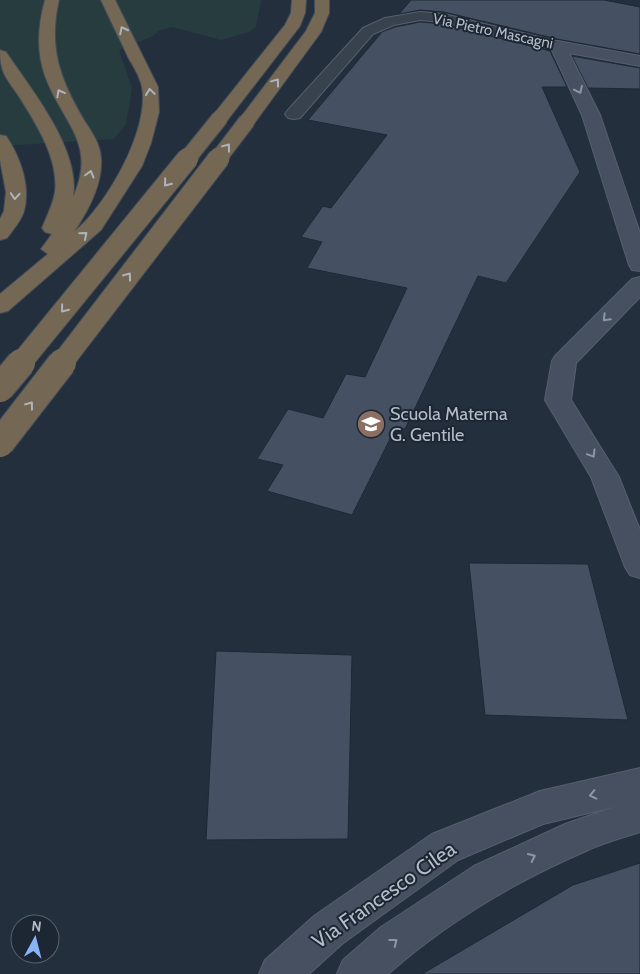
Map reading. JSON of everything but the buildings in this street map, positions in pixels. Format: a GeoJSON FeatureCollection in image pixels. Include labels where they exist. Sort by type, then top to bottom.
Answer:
{"type":"FeatureCollection","features":[{"type":"Feature","properties":{"kind":"highway"},"geometry":{"type":"LineString","coordinates":[[20,289],[68,229],[80,207],[93,162],[90,144],[56,86],[51,70],[46,30],[52,0]]}},
{"type":"Feature","properties":{"kind":"highway"},"geometry":{"type":"LineString","coordinates":[[0,306],[94,226],[132,166],[148,126],[151,106],[150,87],[139,60],[108,0]]}},
{"type":"Feature","properties":{"kind":"highway"},"geometry":{"type":"LineString","coordinates":[[0,388],[220,118],[292,26],[298,13],[299,0]]}},
{"type":"Feature","properties":{"kind":"highway"},"geometry":{"type":"LineString","coordinates":[[0,443],[313,32],[322,13],[322,0]]}},
{"type":"Feature","properties":{"kind":"highway"},"geometry":{"type":"LineString","coordinates":[[0,55],[54,141],[64,170],[64,195],[52,227],[20,289]]}},
{"type":"Feature","properties":{"kind":"highway"},"geometry":{"type":"LineString","coordinates":[[0,234],[14,212],[16,180],[4,147]]}},
{"type":"Feature","properties":{"kind":"street","name":"Via Pietro Mascagni"},"geometry":{"type":"LineString","coordinates":[[294,114],[364,35],[378,25],[402,18],[420,16],[477,20],[558,46],[640,61]]}},
{"type":"Feature","properties":{"kind":"street"},"geometry":{"type":"LineString","coordinates":[[558,46],[591,115],[640,265]]}},
{"type":"Feature","properties":{"kind":"street"},"geometry":{"type":"LineString","coordinates":[[640,284],[564,361],[558,400],[605,477],[640,567]]}},
{"type":"Feature","properties":{"kind":"street","name":"Via Francesco Cilea"},"geometry":{"type":"LineString","coordinates":[[279,974],[328,930],[445,847],[540,808],[640,784]]}},
{"type":"Feature","properties":{"kind":"street"},"geometry":{"type":"LineString","coordinates":[[357,974],[395,941],[488,878],[578,836],[640,815]]}},
{"type":"Feature","properties":{"kind":"green space"},"geometry":{"type":"Polygon","coordinates":[[[0,0],[261,0],[256,27],[249,32],[221,40],[172,27],[158,31],[153,36],[119,50],[132,88],[126,124],[114,139],[0,146],[0,0]]]}},
{"type":"Feature","properties":{"kind":"place","name":"Scuola Materna G. Gentile"},"geometry":{"type":"Point","coordinates":[371,424]}}]}
